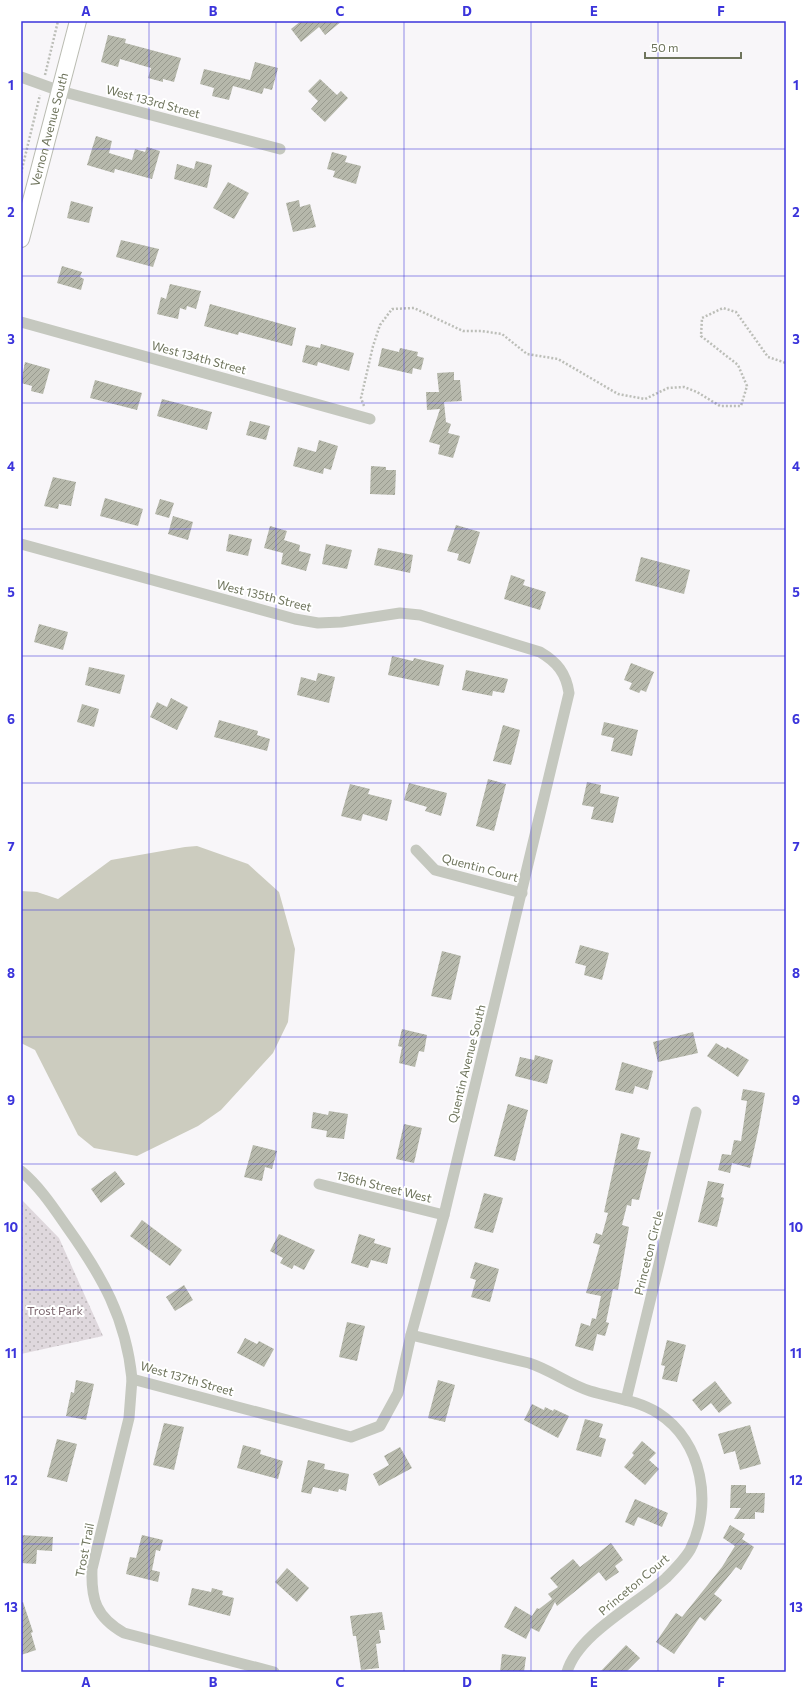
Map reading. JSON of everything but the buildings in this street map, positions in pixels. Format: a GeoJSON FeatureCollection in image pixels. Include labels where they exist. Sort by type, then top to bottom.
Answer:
{"type":"FeatureCollection","features":[{"type":"Feature","properties":{"kind":"street","name":"Vernon Avenue South"},"geometry":{"type":"LineString","coordinates":[[21,239],[78,21]]}},
{"type":"Feature","properties":{"kind":"street","name":"West 133rd Street"},"geometry":{"type":"LineString","coordinates":[[21,77],[60,91],[280,149]]}},
{"type":"Feature","properties":{"kind":"street","name":"West 134th Street"},"geometry":{"type":"LineString","coordinates":[[21,322],[370,419]]}},
{"type":"Feature","properties":{"kind":"street","name":"West 135th Street"},"geometry":{"type":"LineString","coordinates":[[21,544],[295,619],[318,623],[341,622],[400,613],[420,615],[540,652],[558,665],[564,673]]}},
{"type":"Feature","properties":{"kind":"street","name":"Quentin Avenue South"},"geometry":{"type":"LineString","coordinates":[[350,1437],[380,1426],[398,1393],[411,1335],[444,1215],[567,705],[569,693],[564,673]]}},
{"type":"Feature","properties":{"kind":"street","name":"Quentin Court"},"geometry":{"type":"LineString","coordinates":[[416,850],[435,870],[522,893]]}},
{"type":"Feature","properties":{"kind":"street","name":"Princeton Circle"},"geometry":{"type":"LineString","coordinates":[[626,1400],[696,1112]]}},
{"type":"Feature","properties":{"kind":"street","name":"West 137th Street"},"geometry":{"type":"LineString","coordinates":[[21,1171],[46,1196],[85,1252],[110,1294],[121,1324],[130,1359],[132,1379],[350,1437]]}},
{"type":"Feature","properties":{"kind":"street","name":"136th Street West"},"geometry":{"type":"LineString","coordinates":[[319,1184],[444,1215]]}},
{"type":"Feature","properties":{"kind":"street"},"geometry":{"type":"LineString","coordinates":[[411,1335],[530,1363],[543,1367],[571,1383],[589,1390],[626,1400]]}},
{"type":"Feature","properties":{"kind":"street","name":"Trost Trail"},"geometry":{"type":"LineString","coordinates":[[132,1379],[129,1418],[92,1569],[91,1585],[93,1599],[100,1614],[110,1624],[124,1633],[274,1672]]}},
{"type":"Feature","properties":{"kind":"street","name":"Princeton Court"},"geometry":{"type":"LineString","coordinates":[[567,1672],[577,1651],[589,1638],[678,1566],[689,1551],[697,1533],[702,1515],[703,1496],[701,1477],[695,1458],[685,1439],[672,1424],[659,1414],[644,1406],[626,1400]]}},
{"type":"Feature","properties":{"kind":"path"},"geometry":{"type":"LineString","coordinates":[[370,419],[361,398],[380,325],[392,309],[414,308],[463,331],[481,331],[502,334],[528,354],[558,358],[618,394],[645,399],[668,388],[684,387],[697,392],[720,406],[741,406],[747,386],[738,365],[701,336],[702,318],[723,308],[736,312],[768,358],[786,363]]}},
{"type":"Feature","properties":{"kind":"green space","name":"Trost Park"},"geometry":{"type":"Polygon","coordinates":[[[21,1199],[59,1238],[103,1336],[21,1354],[21,1199]]]}},
{"type":"Feature","properties":{"kind":"shaded area"},"geometry":{"type":"Polygon","coordinates":[[[197,846],[248,864],[279,892],[295,949],[288,1022],[273,1053],[221,1110],[198,1126],[137,1156],[94,1148],[78,1135],[35,1050],[21,1043],[21,891],[37,892],[58,899],[111,860],[197,846]]]}}]}
